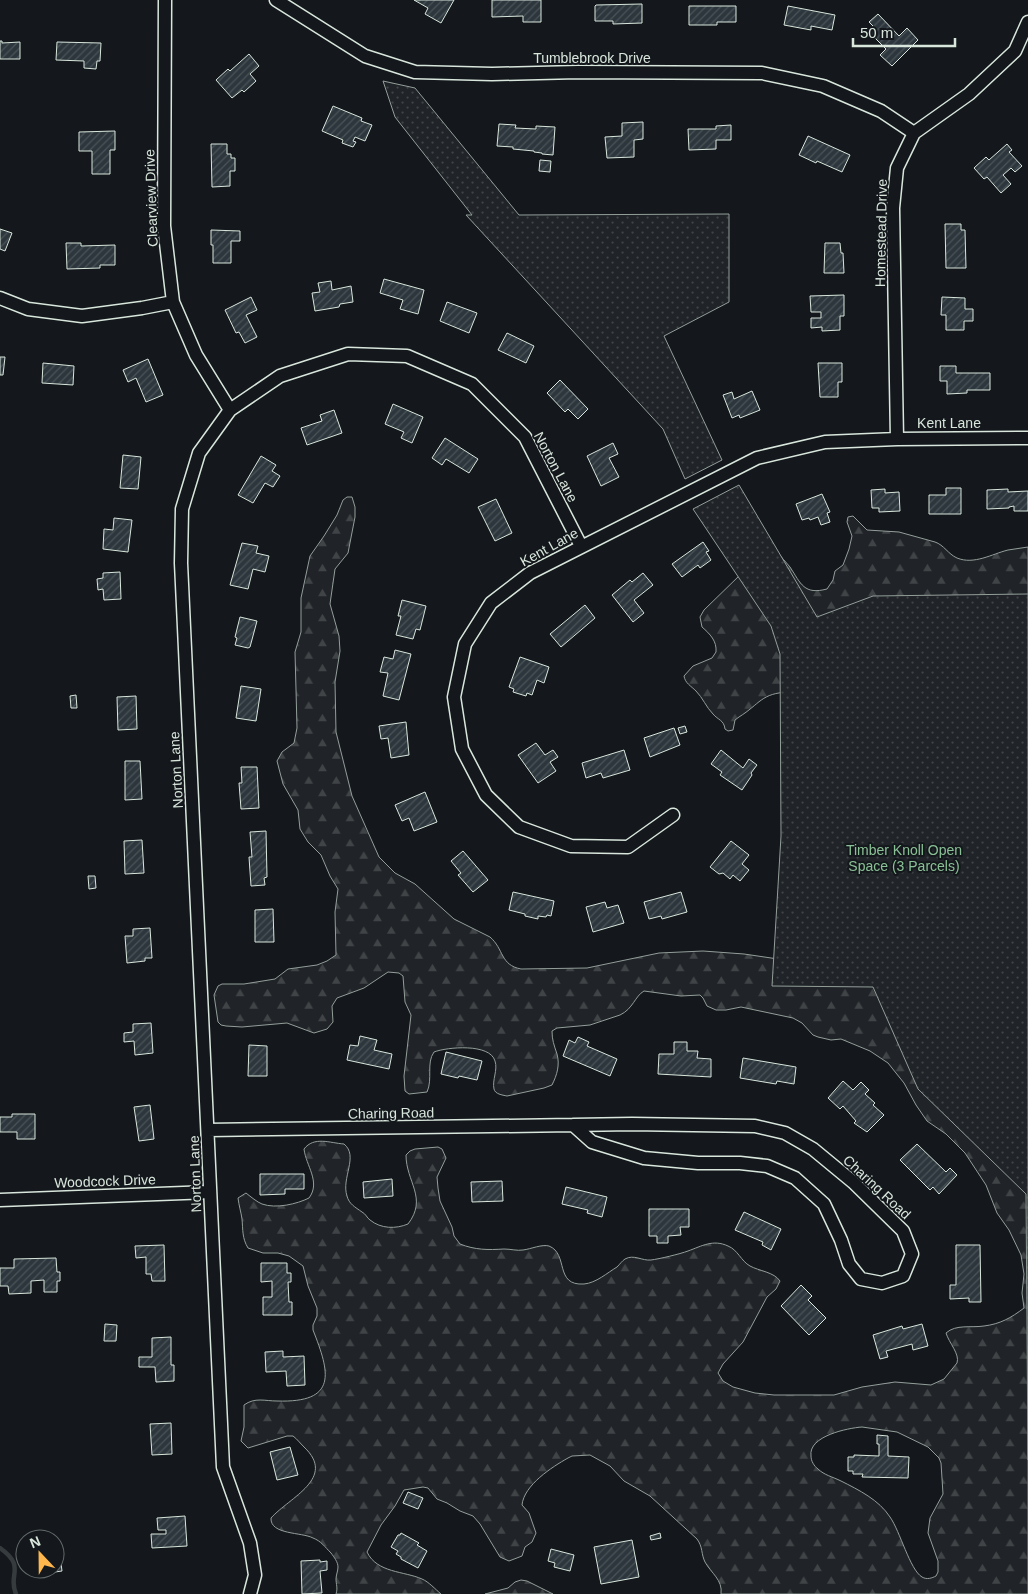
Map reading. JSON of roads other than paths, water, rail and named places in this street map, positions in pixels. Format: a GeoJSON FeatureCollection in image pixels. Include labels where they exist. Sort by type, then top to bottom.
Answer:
{"type":"FeatureCollection","features":[{"type":"Feature","properties":{"kind":"street","name":"Clearview Drive"},"geometry":{"type":"LineString","coordinates":[[164,0],[164,226],[173,302],[196,355],[230,410]]}},
{"type":"Feature","properties":{"kind":"street","name":"Tumblebrook Drive"},"geometry":{"type":"LineString","coordinates":[[276,0],[364,56],[415,72],[762,73],[823,86],[881,111],[914,133]]}},
{"type":"Feature","properties":{"kind":"street","name":"Homestead Drive"},"geometry":{"type":"LineString","coordinates":[[897,438],[893,208],[897,168],[914,133],[969,94],[1015,51],[1028,22]]}},
{"type":"Feature","properties":{"kind":"street"},"geometry":{"type":"LineString","coordinates":[[0,298],[28,309],[82,316],[173,302]]}},
{"type":"Feature","properties":{"kind":"street","name":"Norton Lane"},"geometry":{"type":"LineString","coordinates":[[250,1594],[255,1575],[250,1543],[223,1467],[181,563],[182,508],[199,453],[230,410],[280,376],[348,354],[407,356],[472,384],[525,437],[581,546]]}},
{"type":"Feature","properties":{"kind":"street","name":"Kent Lane"},"geometry":{"type":"LineString","coordinates":[[673,815],[628,847],[570,846],[519,827],[486,795],[462,749],[454,697],[465,644],[491,603],[530,573],[757,458],[825,442],[897,438],[1028,438]]}},
{"type":"Feature","properties":{"kind":"street","name":"Charing Road"},"geometry":{"type":"LineString","coordinates":[[208,1130],[632,1124],[756,1126],[785,1133],[813,1149],[853,1182],[903,1231],[912,1254],[903,1276],[882,1283],[862,1279],[848,1264],[842,1240],[824,1204],[795,1178],[767,1166],[644,1158],[592,1142],[573,1126]]}},
{"type":"Feature","properties":{"kind":"street","name":"Woodcock Drive"},"geometry":{"type":"LineString","coordinates":[[0,1200],[210,1192]]}},
{"type":"Feature","properties":{"kind":"waterway"},"geometry":{"type":"LineString","coordinates":[[0,1548],[8,1555],[15,1566],[14,1587],[16,1594]]}},
{"type":"Feature","properties":{"kind":"park label","name":"Timber Knoll Open Space (3 Parcels)"},"geometry":{"type":"Point","coordinates":[904,858]}}]}
